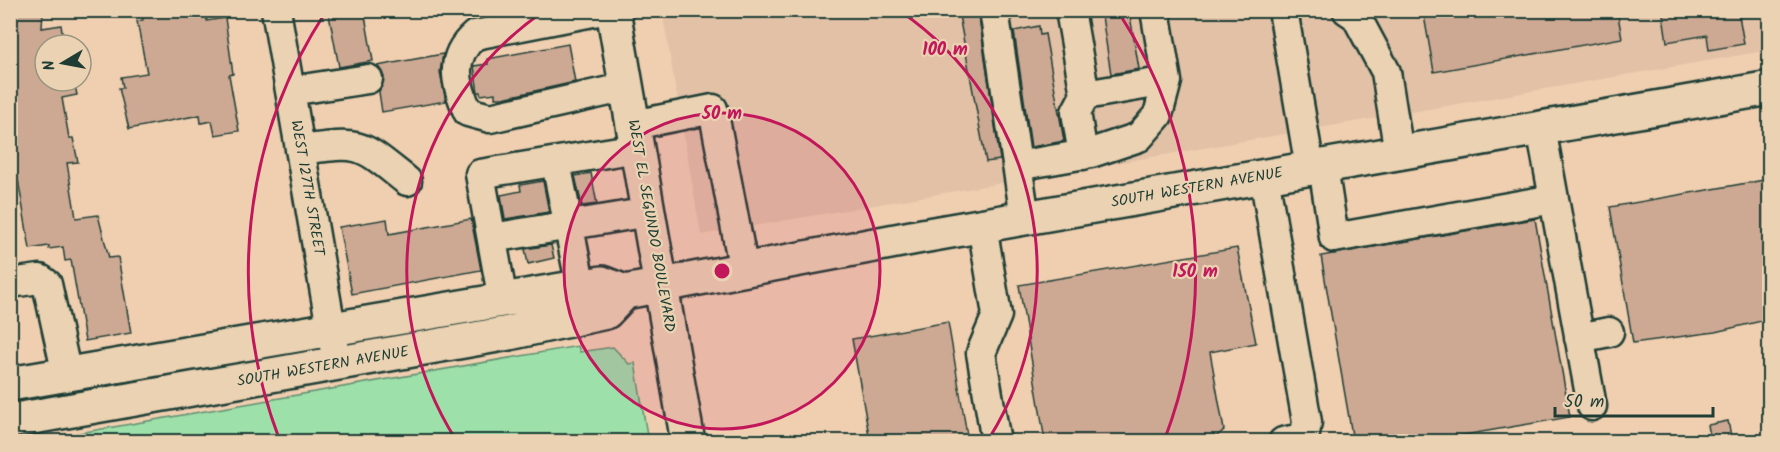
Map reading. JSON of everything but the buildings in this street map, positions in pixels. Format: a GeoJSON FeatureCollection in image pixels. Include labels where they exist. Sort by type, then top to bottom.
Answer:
{"type":"FeatureCollection","features":[{"type":"Feature","properties":{"kind":"main road","name":"WEST EL SEGUNDO BOULEVARD"},"geometry":{"type":"LineString","coordinates":[[613,10],[688,441]]}},
{"type":"Feature","properties":{"kind":"main road","name":"SOUTH WESTERN AVENUE"},"geometry":{"type":"LineString","coordinates":[[10,384],[602,283],[626,292],[982,225],[1770,88]]}},
{"type":"Feature","properties":{"kind":"main road","name":"SOUTH WESTERN AVENUE"},"geometry":{"type":"LineString","coordinates":[[12,412],[338,365],[606,312],[626,292]]}},
{"type":"Feature","properties":{"kind":"street","name":"WEST 127TH STREET"},"geometry":{"type":"LineString","coordinates":[[276,10],[338,365]]}},
{"type":"Feature","properties":{"kind":"street"},"geometry":{"type":"LineString","coordinates":[[603,10],[476,35],[462,46],[456,70],[460,94],[468,112],[490,118],[627,87]]}},
{"type":"Feature","properties":{"kind":"street"},"geometry":{"type":"LineString","coordinates":[[994,10],[1025,218]]}},
{"type":"Feature","properties":{"kind":"street"},"geometry":{"type":"LineString","coordinates":[[1070,10],[1085,96],[1076,112],[1083,154]]}},
{"type":"Feature","properties":{"kind":"street"},"geometry":{"type":"LineString","coordinates":[[1017,166],[1083,154],[1139,137],[1158,115],[1167,81],[1155,10]]}},
{"type":"Feature","properties":{"kind":"street"},"geometry":{"type":"LineString","coordinates":[[1283,10],[1316,167],[1334,238],[1554,199]]}},
{"type":"Feature","properties":{"kind":"street"},"geometry":{"type":"LineString","coordinates":[[1347,10],[1356,16],[1386,72],[1400,153]]}},
{"type":"Feature","properties":{"kind":"street"},"geometry":{"type":"LineString","coordinates":[[290,91],[368,79]]}},
{"type":"Feature","properties":{"kind":"street"},"geometry":{"type":"LineString","coordinates":[[1085,96],[1167,81]]}},
{"type":"Feature","properties":{"kind":"street"},"geometry":{"type":"LineString","coordinates":[[503,301],[480,174],[556,163],[713,109],[744,271]]}},
{"type":"Feature","properties":{"kind":"street"},"geometry":{"type":"LineString","coordinates":[[1541,128],[1592,406]]}},
{"type":"Feature","properties":{"kind":"street"},"geometry":{"type":"LineString","coordinates":[[300,150],[344,144],[359,146],[407,181]]}},
{"type":"Feature","properties":{"kind":"street"},"geometry":{"type":"LineString","coordinates":[[556,163],[581,287]]}},
{"type":"Feature","properties":{"kind":"street"},"geometry":{"type":"LineString","coordinates":[[1264,176],[1307,422],[1305,434],[1298,440],[1283,441]]}},
{"type":"Feature","properties":{"kind":"street"},"geometry":{"type":"LineString","coordinates":[[492,238],[649,212]]}},
{"type":"Feature","properties":{"kind":"street"},"geometry":{"type":"LineString","coordinates":[[982,225],[997,315],[981,353],[996,441]]}},
{"type":"Feature","properties":{"kind":"street"},"geometry":{"type":"LineString","coordinates":[[10,283],[40,279],[47,284],[67,375]]}},
{"type":"Feature","properties":{"kind":"street"},"geometry":{"type":"LineString","coordinates":[[1580,338],[1609,332]]}},
{"type":"Feature","properties":{"kind":"shaded area"},"geometry":{"type":"Polygon","coordinates":[[[1769,10],[1770,50],[701,235],[662,11],[1769,10]]]}},
{"type":"Feature","properties":{"kind":"green space"},"geometry":{"type":"Polygon","coordinates":[[[578,346],[580,352],[613,347],[629,364],[635,363],[648,441],[33,441],[578,346]]]}}]}
